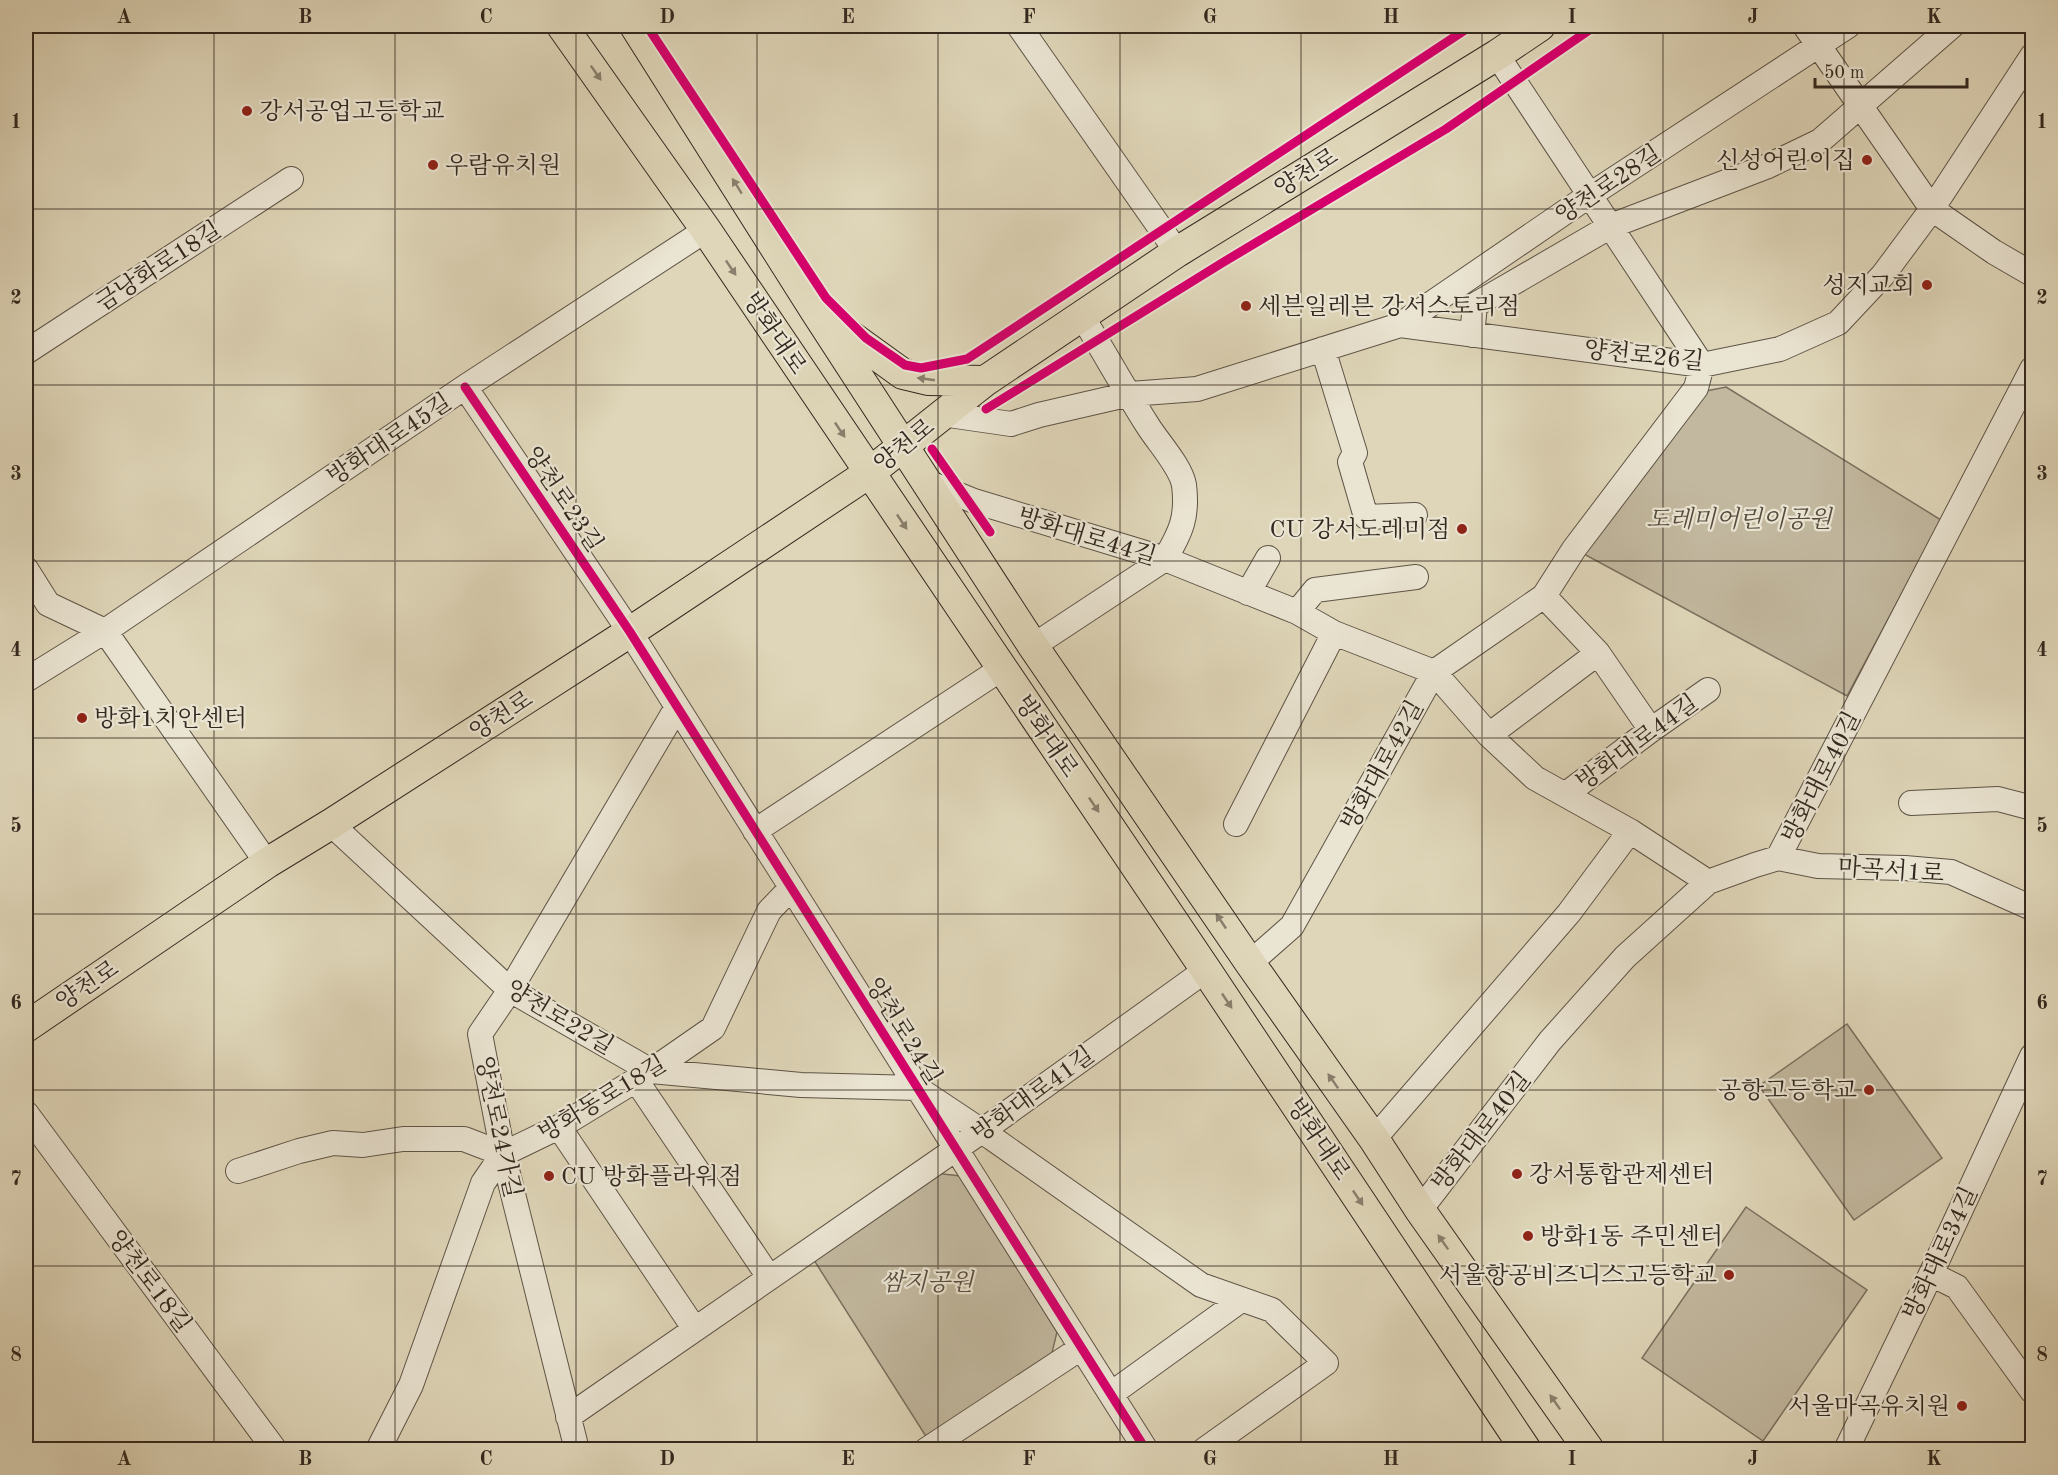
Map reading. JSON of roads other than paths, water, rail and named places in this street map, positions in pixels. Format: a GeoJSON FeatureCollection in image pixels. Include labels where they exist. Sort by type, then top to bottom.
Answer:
{"type":"FeatureCollection","features":[{"type":"Feature","properties":{"kind":"main road","name":"방화대로"},"geometry":{"type":"LineString","coordinates":[[562,26],[705,230],[1206,970],[1516,1446]]}},
{"type":"Feature","properties":{"kind":"main road","name":"방화대로"},"geometry":{"type":"LineString","coordinates":[[635,26],[816,312],[1033,646],[1250,963],[1374,1138],[1420,1210],[1589,1449]]}},
{"type":"Feature","properties":{"kind":"main road","name":"양천로"},"geometry":{"type":"LineString","coordinates":[[26,1027],[267,862],[331,824],[630,632],[869,474],[985,381],[1177,252],[1497,55],[1540,26]]}},
{"type":"Feature","properties":{"kind":"main road"},"geometry":{"type":"LineString","coordinates":[[816,312],[903,374],[928,380],[985,381]]}},
{"type":"Feature","properties":{"kind":"street"},"geometry":{"type":"LineString","coordinates":[[1019,26],[1177,252]]}},
{"type":"Feature","properties":{"kind":"street","name":"양천로28길"},"geometry":{"type":"LineString","coordinates":[[1400,325],[1590,195],[1812,35],[1848,26]]}},
{"type":"Feature","properties":{"kind":"street","name":"양천로28길"},"geometry":{"type":"LineString","coordinates":[[1611,226],[1778,161],[1820,141],[1952,26]]}},
{"type":"Feature","properties":{"kind":"street"},"geometry":{"type":"LineString","coordinates":[[1812,35],[1932,210],[1994,252],[2032,274]]}},
{"type":"Feature","properties":{"kind":"street"},"geometry":{"type":"LineString","coordinates":[[1497,55],[1702,365]]}},
{"type":"Feature","properties":{"kind":"street","name":"양천로26길"},"geometry":{"type":"LineString","coordinates":[[942,414],[1011,424],[1130,394],[1197,389],[1400,325],[1702,365],[1780,349],[1838,323],[1883,275],[1932,210],[2032,56]]}},
{"type":"Feature","properties":{"kind":"street","name":"금낭화로18길"},"geometry":{"type":"LineString","coordinates":[[26,352],[291,179]]}},
{"type":"Feature","properties":{"kind":"street"},"geometry":{"type":"LineString","coordinates":[[1472,334],[1475,305],[1611,226]]}},
{"type":"Feature","properties":{"kind":"street","name":"방화대로45길"},"geometry":{"type":"LineString","coordinates":[[26,680],[105,631],[465,387],[705,230]]}},
{"type":"Feature","properties":{"kind":"street"},"geometry":{"type":"LineString","coordinates":[[1033,646],[1165,559],[1178,537],[1185,516],[1184,483],[1166,450],[1149,427],[1082,316]]}},
{"type":"Feature","properties":{"kind":"street"},"geometry":{"type":"LineString","coordinates":[[1323,349],[1355,453],[1350,462],[1366,517],[1414,515]]}},
{"type":"Feature","properties":{"kind":"street","name":"방화대로42길"},"geometry":{"type":"LineString","coordinates":[[1250,963],[1292,926],[1434,672],[1544,596],[1574,549],[1695,388],[1702,365]]}},
{"type":"Feature","properties":{"kind":"street","name":"방화대로40길"},"geometry":{"type":"LineString","coordinates":[[1420,1210],[1550,1041],[1625,957],[1708,882],[1778,858],[2032,369]]}},
{"type":"Feature","properties":{"kind":"street","name":"양천로23길"},"geometry":{"type":"LineString","coordinates":[[465,387],[630,632]]}},
{"type":"Feature","properties":{"kind":"street","name":"방화대로44길"},"geometry":{"type":"LineString","coordinates":[[925,481],[974,501],[1165,559],[1297,612],[1334,633],[1434,672],[1489,735],[1535,778],[1630,831],[1708,882]]}},
{"type":"Feature","properties":{"kind":"street"},"geometry":{"type":"LineString","coordinates":[[1248,593],[1268,558]]}},
{"type":"Feature","properties":{"kind":"street"},"geometry":{"type":"LineString","coordinates":[[26,569],[48,604],[105,631],[267,862]]}},
{"type":"Feature","properties":{"kind":"street"},"geometry":{"type":"LineString","coordinates":[[1297,612],[1315,590],[1416,577]]}},
{"type":"Feature","properties":{"kind":"street"},"geometry":{"type":"LineString","coordinates":[[1544,596],[1598,653],[1651,730]]}},
{"type":"Feature","properties":{"kind":"street","name":"양천로24길"},"geometry":{"type":"LineString","coordinates":[[630,632],[1146,1449]]}},
{"type":"Feature","properties":{"kind":"street"},"geometry":{"type":"LineString","coordinates":[[1236,824],[1334,633]]}},
{"type":"Feature","properties":{"kind":"street"},"geometry":{"type":"LineString","coordinates":[[1489,735],[1598,653]]}},
{"type":"Feature","properties":{"kind":"street"},"geometry":{"type":"LineString","coordinates":[[755,831],[1001,669]]}},
{"type":"Feature","properties":{"kind":"street","name":"방화대로44길"},"geometry":{"type":"LineString","coordinates":[[1566,794],[1708,690]]}},
{"type":"Feature","properties":{"kind":"street","name":"양천로24가길"},"geometry":{"type":"LineString","coordinates":[[577,1449],[503,1154],[480,1034],[510,990],[677,707]]}},
{"type":"Feature","properties":{"kind":"street"},"geometry":{"type":"LineString","coordinates":[[1911,803],[1998,799],[2032,808]]}},
{"type":"Feature","properties":{"kind":"street","name":"양천로22길"},"geometry":{"type":"LineString","coordinates":[[331,824],[510,990],[644,1076],[801,1085],[917,1088]]}},
{"type":"Feature","properties":{"kind":"street","name":"방화대로"},"geometry":{"type":"LineString","coordinates":[[1374,1138],[1569,913],[1630,831]]}},
{"type":"Feature","properties":{"kind":"street","name":"마곡서1로"},"geometry":{"type":"LineString","coordinates":[[1778,858],[1818,866],[1905,868],[1952,872],[2032,908]]}},
{"type":"Feature","properties":{"kind":"street","name":"방화동로18길"},"geometry":{"type":"LineString","coordinates":[[378,1449],[411,1385],[483,1183],[503,1154],[559,1126],[644,1076],[713,1028],[769,911],[791,888]]}},
{"type":"Feature","properties":{"kind":"street","name":"방화대로41길"},"geometry":{"type":"LineString","coordinates":[[568,1417],[982,1131],[1206,970]]}},
{"type":"Feature","properties":{"kind":"street","name":"방화대로34길"},"geometry":{"type":"LineString","coordinates":[[1846,1449],[1931,1274],[2032,1056]]}},
{"type":"Feature","properties":{"kind":"street"},"geometry":{"type":"LineString","coordinates":[[644,1076],[769,1277]]}},
{"type":"Feature","properties":{"kind":"street"},"geometry":{"type":"LineString","coordinates":[[917,1088],[1201,1285],[1272,1310],[1326,1363],[1204,1449]]}},
{"type":"Feature","properties":{"kind":"street","name":"양천로18길"},"geometry":{"type":"LineString","coordinates":[[26,1113],[275,1449]]}},
{"type":"Feature","properties":{"kind":"street"},"geometry":{"type":"LineString","coordinates":[[559,1126],[694,1328]]}},
{"type":"Feature","properties":{"kind":"street"},"geometry":{"type":"LineString","coordinates":[[238,1172],[299,1151],[333,1143],[363,1144],[402,1139],[464,1139],[503,1154]]}},
{"type":"Feature","properties":{"kind":"street"},"geometry":{"type":"LineString","coordinates":[[1931,1274],[1957,1287],[2032,1391]]}},
{"type":"Feature","properties":{"kind":"street"},"geometry":{"type":"LineString","coordinates":[[1111,1395],[1241,1300]]}},
{"type":"Feature","properties":{"kind":"street"},"geometry":{"type":"LineString","coordinates":[[926,1449],[1081,1348]]}},
{"type":"Feature","properties":{"kind":"place","name":"강서공업고등학교"},"geometry":{"type":"Point","coordinates":[247,111]}},
{"type":"Feature","properties":{"kind":"place","name":"신성어린이집"},"geometry":{"type":"Point","coordinates":[1867,160]}},
{"type":"Feature","properties":{"kind":"place","name":"우람유치원"},"geometry":{"type":"Point","coordinates":[433,165]}},
{"type":"Feature","properties":{"kind":"place","name":"성지교회"},"geometry":{"type":"Point","coordinates":[1927,285]}},
{"type":"Feature","properties":{"kind":"place","name":"세븐일레븐 강서스토리점"},"geometry":{"type":"Point","coordinates":[1246,306]}},
{"type":"Feature","properties":{"kind":"place","name":"CU 강서도레미점"},"geometry":{"type":"Point","coordinates":[1462,529]}},
{"type":"Feature","properties":{"kind":"place","name":"방화1치안센터"},"geometry":{"type":"Point","coordinates":[82,718]}},
{"type":"Feature","properties":{"kind":"place","name":"공항고등학교"},"geometry":{"type":"Point","coordinates":[1869,1090]}},
{"type":"Feature","properties":{"kind":"place","name":"강서통합관제센터"},"geometry":{"type":"Point","coordinates":[1517,1174]}},
{"type":"Feature","properties":{"kind":"place","name":"CU 방화플라워점"},"geometry":{"type":"Point","coordinates":[549,1176]}},
{"type":"Feature","properties":{"kind":"place","name":"방화1동 주민센터"},"geometry":{"type":"Point","coordinates":[1528,1236]}},
{"type":"Feature","properties":{"kind":"place","name":"서울항공비즈니스고등학교"},"geometry":{"type":"Point","coordinates":[1729,1275]}},
{"type":"Feature","properties":{"kind":"place","name":"서울마곡유치원"},"geometry":{"type":"Point","coordinates":[1962,1406]}},
{"type":"Feature","properties":{"kind":"park label","name":"도레미어린이공원"},"geometry":{"type":"Point","coordinates":[1739,519]}},
{"type":"Feature","properties":{"kind":"park label","name":"쌈지공원"},"geometry":{"type":"Point","coordinates":[927,1282]}}]}
